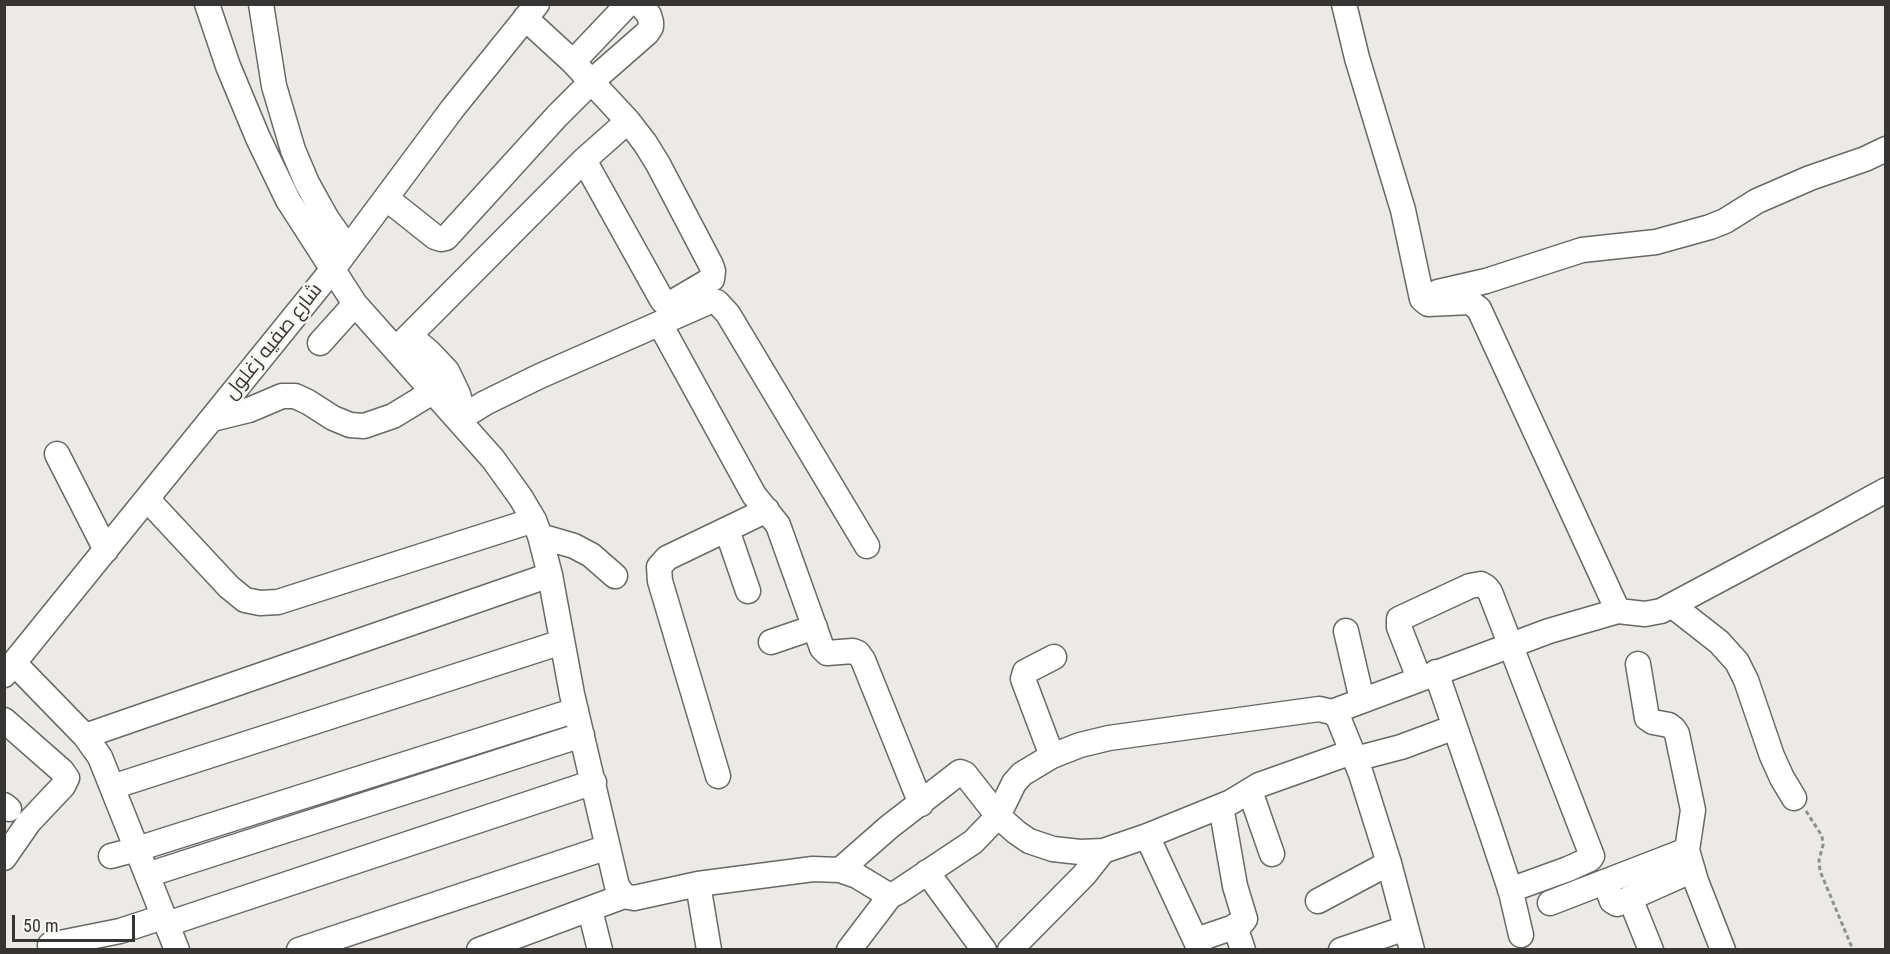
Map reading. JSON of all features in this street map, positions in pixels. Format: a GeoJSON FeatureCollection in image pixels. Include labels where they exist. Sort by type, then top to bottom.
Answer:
{"type":"FeatureCollection","features":[{"type":"Feature","properties":{"kind":"street"},"geometry":{"type":"LineString","coordinates":[[207,4],[228,66],[258,138],[288,200],[355,304],[403,342],[441,364],[447,371],[458,394],[461,418]]}},
{"type":"Feature","properties":{"kind":"street"},"geometry":{"type":"LineString","coordinates":[[261,4],[274,86],[293,150],[307,183],[327,219],[348,249]]}},
{"type":"Feature","properties":{"kind":"street"},"geometry":{"type":"LineString","coordinates":[[573,62],[628,4]]}},
{"type":"Feature","properties":{"kind":"street"},"geometry":{"type":"LineString","coordinates":[[386,198],[435,237],[446,238],[557,116],[591,82],[647,33],[651,22],[649,15],[640,4]]}},
{"type":"Feature","properties":{"kind":"street"},"geometry":{"type":"LineString","coordinates":[[1344,4],[1357,58],[1403,210],[1423,301],[1427,303],[1470,302],[1479,309],[1618,610]]}},
{"type":"Feature","properties":{"kind":"street"},"geometry":{"type":"LineString","coordinates":[[531,11],[645,143],[711,265],[713,276],[709,282],[673,302],[665,303],[584,160]]}},
{"type":"Feature","properties":{"kind":"street","name":"شارع صفيه زغلول"},"geometry":{"type":"LineString","coordinates":[[9,669],[333,269],[453,108],[531,11]]}},
{"type":"Feature","properties":{"kind":"street"},"geometry":{"type":"LineString","coordinates":[[403,342],[584,160],[628,121]]}},
{"type":"Feature","properties":{"kind":"street"},"geometry":{"type":"LineString","coordinates":[[1421,295],[1461,288],[1582,250],[1656,242],[1710,227],[1765,197],[1886,149]]}},
{"type":"Feature","properties":{"kind":"street"},"geometry":{"type":"LineString","coordinates":[[461,418],[510,390],[710,301],[717,302],[723,307],[867,546]]}},
{"type":"Feature","properties":{"kind":"street"},"geometry":{"type":"LineString","coordinates":[[320,343],[355,304]]}},
{"type":"Feature","properties":{"kind":"street"},"geometry":{"type":"LineString","coordinates":[[660,324],[754,495],[778,525],[824,652],[853,651],[858,653],[863,660],[921,804]]}},
{"type":"Feature","properties":{"kind":"street"},"geometry":{"type":"LineString","coordinates":[[403,342],[434,391],[461,418],[493,459],[528,508],[537,528],[550,575],[576,710],[617,886],[624,896]]}},
{"type":"Feature","properties":{"kind":"street"},"geometry":{"type":"LineString","coordinates":[[212,419],[234,415],[282,396],[295,396],[333,418],[350,425],[364,426],[393,416],[434,391]]}},
{"type":"Feature","properties":{"kind":"street"},"geometry":{"type":"LineString","coordinates":[[57,454],[106,550]]}},
{"type":"Feature","properties":{"kind":"street"},"geometry":{"type":"LineString","coordinates":[[849,950],[890,896],[973,842],[998,816],[1014,783],[1022,774],[1052,756],[1080,745],[1136,733],[1310,710],[1332,711],[1510,644],[1618,610],[1645,614],[1660,611],[1886,490]]}},
{"type":"Feature","properties":{"kind":"street"},"geometry":{"type":"LineString","coordinates":[[147,499],[229,587],[245,600],[260,603],[278,602],[537,528],[591,555],[615,576]]}},
{"type":"Feature","properties":{"kind":"street"},"geometry":{"type":"LineString","coordinates":[[718,776],[658,567],[667,558],[767,510]]}},
{"type":"Feature","properties":{"kind":"street"},"geometry":{"type":"LineString","coordinates":[[727,530],[748,591]]}},
{"type":"Feature","properties":{"kind":"street"},"geometry":{"type":"LineString","coordinates":[[85,736],[550,575]]}},
{"type":"Feature","properties":{"kind":"street"},"geometry":{"type":"LineString","coordinates":[[1510,890],[1568,869],[1592,857],[1490,592],[1481,584],[1470,586],[1399,619],[1399,627],[1455,727],[1510,890],[1521,935]]}},
{"type":"Feature","properties":{"kind":"street"},"geometry":{"type":"LineString","coordinates":[[1673,606],[1719,642],[1737,662],[1746,680],[1772,756],[1794,798]]}},
{"type":"Feature","properties":{"kind":"street"},"geometry":{"type":"LineString","coordinates":[[771,642],[815,627]]}},
{"type":"Feature","properties":{"kind":"street"},"geometry":{"type":"LineString","coordinates":[[1346,632],[1362,700]]}},
{"type":"Feature","properties":{"kind":"street"},"geometry":{"type":"LineString","coordinates":[[112,787],[562,642]]}},
{"type":"Feature","properties":{"kind":"street"},"geometry":{"type":"LineString","coordinates":[[1052,756],[1023,679],[1025,672],[1054,657]]}},
{"type":"Feature","properties":{"kind":"street"},"geometry":{"type":"LineString","coordinates":[[1638,664],[1647,718],[1653,722],[1669,725],[1677,734],[1693,810],[1690,860],[1722,950]]}},
{"type":"Feature","properties":{"kind":"street"},"geometry":{"type":"LineString","coordinates":[[9,669],[85,736],[100,757],[177,950]]}},
{"type":"Feature","properties":{"kind":"street"},"geometry":{"type":"LineString","coordinates":[[111,856],[576,710]]}},
{"type":"Feature","properties":{"kind":"street"},"geometry":{"type":"LineString","coordinates":[[1332,711],[1338,717],[1353,756],[1389,863],[1409,939],[1341,950]]}},
{"type":"Feature","properties":{"kind":"street"},"geometry":{"type":"LineString","coordinates":[[4,720],[67,778],[63,786],[29,822],[4,858]]}},
{"type":"Feature","properties":{"kind":"street"},"geometry":{"type":"LineString","coordinates":[[840,870],[889,827],[949,780],[963,772],[998,816],[1029,841],[1070,852],[1103,851],[1221,806],[1259,785],[1353,756],[1401,747],[1455,727]]}},
{"type":"Feature","properties":{"kind":"street"},"geometry":{"type":"LineString","coordinates":[[147,875],[582,735]]}},
{"type":"Feature","properties":{"kind":"street"},"geometry":{"type":"LineString","coordinates":[[50,945],[123,940],[165,921],[594,782]]}},
{"type":"Feature","properties":{"kind":"street"},"geometry":{"type":"LineString","coordinates":[[1250,791],[1272,854]]}},
{"type":"Feature","properties":{"kind":"street"},"geometry":{"type":"LineString","coordinates":[[1147,836],[1198,945],[1244,921],[1245,916],[1235,886],[1221,806]]}},
{"type":"Feature","properties":{"kind":"street"},"geometry":{"type":"LineString","coordinates":[[299,950],[608,847]]}},
{"type":"Feature","properties":{"kind":"street"},"geometry":{"type":"LineString","coordinates":[[1010,950],[1084,876],[1103,851]]}},
{"type":"Feature","properties":{"kind":"street"},"geometry":{"type":"LineString","coordinates":[[1550,903],[1605,882],[1690,860]]}},
{"type":"Feature","properties":{"kind":"street"},"geometry":{"type":"LineString","coordinates":[[1605,882],[1614,903],[1617,904],[1690,860]]}},
{"type":"Feature","properties":{"kind":"street"},"geometry":{"type":"LineString","coordinates":[[1318,901],[1389,863]]}},
{"type":"Feature","properties":{"kind":"street"},"geometry":{"type":"LineString","coordinates":[[479,950],[624,896],[634,898],[698,884],[813,870],[840,870],[857,876],[890,896]]}},
{"type":"Feature","properties":{"kind":"street"},"geometry":{"type":"LineString","coordinates":[[927,872],[984,950]]}},
{"type":"Feature","properties":{"kind":"street"},"geometry":{"type":"LineString","coordinates":[[698,884],[709,950]]}},
{"type":"Feature","properties":{"kind":"street"},"geometry":{"type":"LineString","coordinates":[[1630,898],[1651,950]]}},
{"type":"Feature","properties":{"kind":"street"},"geometry":{"type":"LineString","coordinates":[[590,910],[600,950]]}},
{"type":"Feature","properties":{"kind":"street"},"geometry":{"type":"LineString","coordinates":[[1235,926],[1243,950]]}},
{"type":"Feature","properties":{"kind":"path"},"geometry":{"type":"LineString","coordinates":[[1794,798],[1811,818],[1822,836],[1820,871],[1853,950]]}}]}
